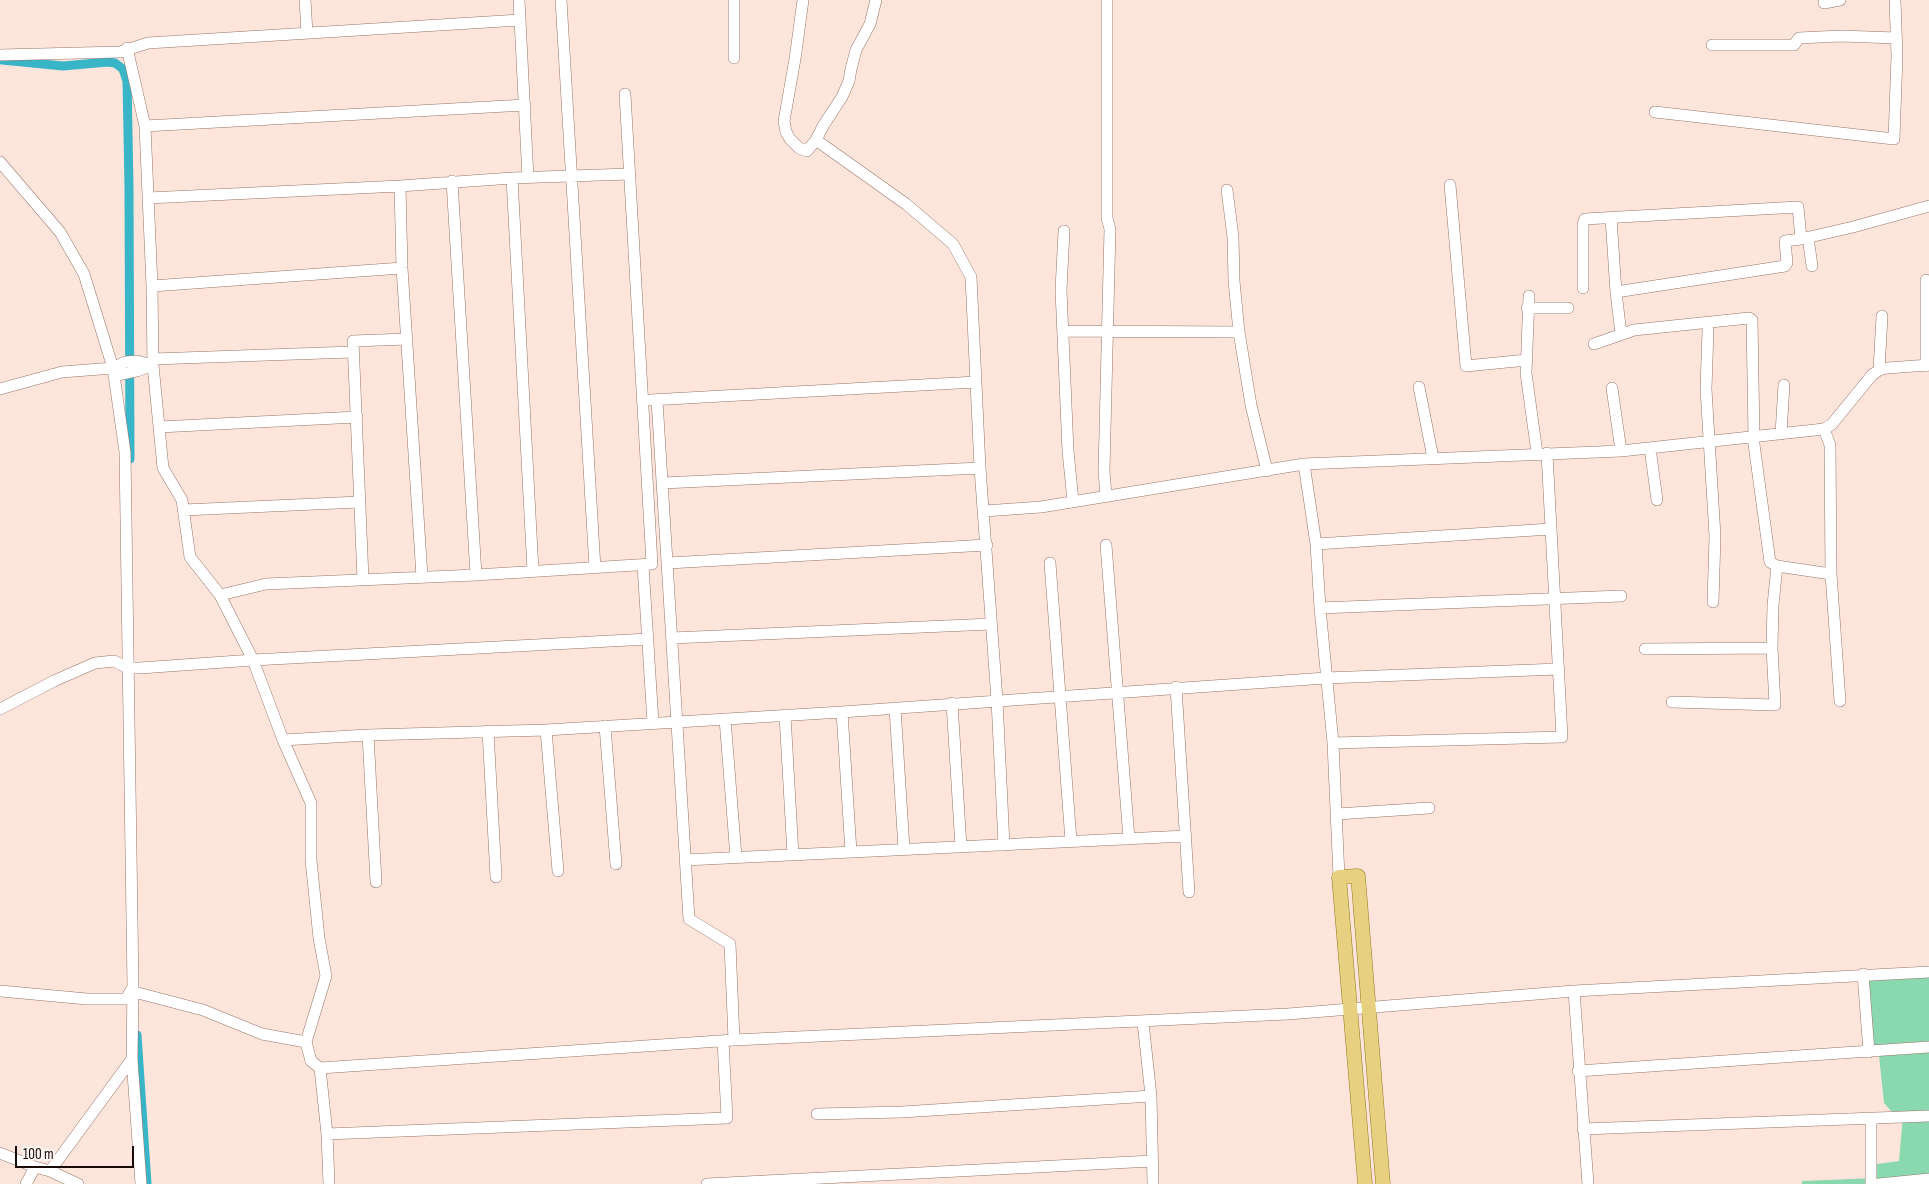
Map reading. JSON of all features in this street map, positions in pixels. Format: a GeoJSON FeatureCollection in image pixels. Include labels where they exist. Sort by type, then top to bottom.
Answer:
{"type":"FeatureCollection","features":[{"type":"Feature","properties":{"kind":"main road"},"geometry":{"type":"LineString","coordinates":[[1365,1184],[1352,1010],[1339,877],[1358,876],[1383,1184]]}},
{"type":"Feature","properties":{"kind":"street"},"geometry":{"type":"LineString","coordinates":[[305,0],[307,33]]}},
{"type":"Feature","properties":{"kind":"street"},"geometry":{"type":"LineString","coordinates":[[519,0],[528,178]]}},
{"type":"Feature","properties":{"kind":"street"},"geometry":{"type":"LineString","coordinates":[[561,0],[596,568]]}},
{"type":"Feature","properties":{"kind":"street"},"geometry":{"type":"LineString","coordinates":[[734,0],[734,58]]}},
{"type":"Feature","properties":{"kind":"street"},"geometry":{"type":"LineString","coordinates":[[803,0],[794,67],[784,121],[786,132],[799,148],[807,151],[816,140],[850,81],[850,69],[856,50],[870,24],[876,0]]}},
{"type":"Feature","properties":{"kind":"street"},"geometry":{"type":"LineString","coordinates":[[1106,496],[1104,471],[1110,229],[1107,218],[1107,0]]}},
{"type":"Feature","properties":{"kind":"street"},"geometry":{"type":"LineString","coordinates":[[1824,3],[1840,0]]}},
{"type":"Feature","properties":{"kind":"street"},"geometry":{"type":"LineString","coordinates":[[1655,112],[1894,139],[1897,56],[1895,0]]}},
{"type":"Feature","properties":{"kind":"street"},"geometry":{"type":"LineString","coordinates":[[0,55],[120,52],[127,48],[148,43],[520,20]]}},
{"type":"Feature","properties":{"kind":"street"},"geometry":{"type":"LineString","coordinates":[[1712,45],[1794,45],[1799,38],[1841,36],[1896,38]]}},
{"type":"Feature","properties":{"kind":"street"},"geometry":{"type":"LineString","coordinates":[[127,48],[145,126],[152,286],[153,362],[163,468],[182,500],[190,557],[220,595],[253,660],[283,740],[310,803],[311,860],[319,938],[326,976],[306,1042],[311,1061],[320,1068],[728,1040],[1143,1022],[1352,1010],[1369,1007],[1574,991],[1863,974],[1929,972]]}},
{"type":"Feature","properties":{"kind":"street"},"geometry":{"type":"LineString","coordinates":[[220,595],[266,584],[476,575],[652,564],[625,94]]}},
{"type":"Feature","properties":{"kind":"street"},"geometry":{"type":"LineString","coordinates":[[145,126],[525,105]]}},
{"type":"Feature","properties":{"kind":"street"},"geometry":{"type":"LineString","coordinates":[[816,140],[906,204],[953,244],[971,277],[980,468],[997,700],[1004,844]]}},
{"type":"Feature","properties":{"kind":"street"},"geometry":{"type":"LineString","coordinates":[[0,162],[60,232],[84,274],[114,372],[125,452],[136,990],[132,1059],[140,1184]]}},
{"type":"Feature","properties":{"kind":"street"},"geometry":{"type":"LineString","coordinates":[[148,198],[400,186],[512,178],[629,174]]}},
{"type":"Feature","properties":{"kind":"street"},"geometry":{"type":"LineString","coordinates":[[512,178],[533,572]]}},
{"type":"Feature","properties":{"kind":"street"},"geometry":{"type":"LineString","coordinates":[[452,181],[476,575]]}},
{"type":"Feature","properties":{"kind":"street"},"geometry":{"type":"LineString","coordinates":[[1450,185],[1466,366],[1527,360]]}},
{"type":"Feature","properties":{"kind":"street"},"geometry":{"type":"LineString","coordinates":[[400,186],[402,268],[422,577]]}},
{"type":"Feature","properties":{"kind":"street"},"geometry":{"type":"LineString","coordinates":[[1227,190],[1233,237],[1234,280],[1239,332],[1251,405],[1267,471]]}},
{"type":"Feature","properties":{"kind":"street"},"geometry":{"type":"LineString","coordinates":[[1616,292],[1785,266],[1787,263],[1784,242],[1929,206]]}},
{"type":"Feature","properties":{"kind":"street"},"geometry":{"type":"LineString","coordinates":[[1583,288],[1583,221],[1585,219],[1798,207],[1812,266]]}},
{"type":"Feature","properties":{"kind":"street"},"geometry":{"type":"LineString","coordinates":[[1611,218],[1621,334]]}},
{"type":"Feature","properties":{"kind":"street"},"geometry":{"type":"LineString","coordinates":[[1064,231],[1061,290],[1068,451],[1074,501]]}},
{"type":"Feature","properties":{"kind":"street"},"geometry":{"type":"LineString","coordinates":[[152,286],[402,268]]}},
{"type":"Feature","properties":{"kind":"street"},"geometry":{"type":"LineString","coordinates":[[984,511],[1041,506],[1304,464],[1621,451],[1824,429],[1832,424],[1872,375],[1879,370],[1928,366],[1926,280]]}},
{"type":"Feature","properties":{"kind":"street"},"geometry":{"type":"LineString","coordinates":[[1333,743],[1562,737],[1551,529],[1542,453],[1526,373],[1528,302],[1568,308]]}},
{"type":"Feature","properties":{"kind":"street"},"geometry":{"type":"LineString","coordinates":[[1879,370],[1882,316]]}},
{"type":"Feature","properties":{"kind":"street"},"geometry":{"type":"LineString","coordinates":[[1594,344],[1634,330],[1749,318],[1752,320],[1753,437],[1770,562],[1777,566],[1832,574]]}},
{"type":"Feature","properties":{"kind":"street"},"geometry":{"type":"LineString","coordinates":[[1708,330],[1706,389],[1715,536],[1713,602]]}},
{"type":"Feature","properties":{"kind":"street"},"geometry":{"type":"LineString","coordinates":[[1063,331],[1239,332]]}},
{"type":"Feature","properties":{"kind":"street"},"geometry":{"type":"LineString","coordinates":[[362,579],[353,341],[407,339]]}},
{"type":"Feature","properties":{"kind":"street"},"geometry":{"type":"LineString","coordinates":[[0,389],[62,372],[114,372],[153,362],[352,352]]}},
{"type":"Feature","properties":{"kind":"street"},"geometry":{"type":"LineString","coordinates":[[642,401],[976,382]]}},
{"type":"Feature","properties":{"kind":"street"},"geometry":{"type":"LineString","coordinates":[[1781,434],[1784,385]]}},
{"type":"Feature","properties":{"kind":"street"},"geometry":{"type":"LineString","coordinates":[[1419,387],[1433,458]]}},
{"type":"Feature","properties":{"kind":"street"},"geometry":{"type":"LineString","coordinates":[[1612,388],[1621,451]]}},
{"type":"Feature","properties":{"kind":"street"},"geometry":{"type":"LineString","coordinates":[[327,1134],[727,1118],[730,944],[689,918],[657,400]]}},
{"type":"Feature","properties":{"kind":"street"},"geometry":{"type":"LineString","coordinates":[[159,427],[357,417]]}},
{"type":"Feature","properties":{"kind":"street"},"geometry":{"type":"LineString","coordinates":[[1824,429],[1830,445],[1832,574],[1840,701]]}},
{"type":"Feature","properties":{"kind":"street"},"geometry":{"type":"LineString","coordinates":[[1650,448],[1656,500]]}},
{"type":"Feature","properties":{"kind":"street"},"geometry":{"type":"LineString","coordinates":[[1304,464],[1316,544],[1333,743],[1339,877]]}},
{"type":"Feature","properties":{"kind":"street"},"geometry":{"type":"LineString","coordinates":[[663,483],[980,468]]}},
{"type":"Feature","properties":{"kind":"street"},"geometry":{"type":"LineString","coordinates":[[184,510],[360,502]]}},
{"type":"Feature","properties":{"kind":"street"},"geometry":{"type":"LineString","coordinates":[[1316,544],[1551,529]]}},
{"type":"Feature","properties":{"kind":"street"},"geometry":{"type":"LineString","coordinates":[[668,564],[987,545]]}},
{"type":"Feature","properties":{"kind":"street"},"geometry":{"type":"LineString","coordinates":[[1106,545],[1129,839]]}},
{"type":"Feature","properties":{"kind":"street"},"geometry":{"type":"LineString","coordinates":[[1050,563],[1071,841]]}},
{"type":"Feature","properties":{"kind":"street"},"geometry":{"type":"LineString","coordinates":[[643,565],[653,723]]}},
{"type":"Feature","properties":{"kind":"street"},"geometry":{"type":"LineString","coordinates":[[1672,702],[1775,705],[1772,648],[1773,605],[1777,566]]}},
{"type":"Feature","properties":{"kind":"street"},"geometry":{"type":"LineString","coordinates":[[1320,608],[1621,596]]}},
{"type":"Feature","properties":{"kind":"street"},"geometry":{"type":"LineString","coordinates":[[672,638],[991,624]]}},
{"type":"Feature","properties":{"kind":"street"},"geometry":{"type":"LineString","coordinates":[[0,709],[95,662],[114,660],[128,668],[140,668],[253,660],[648,639]]}},
{"type":"Feature","properties":{"kind":"street"},"geometry":{"type":"LineString","coordinates":[[1645,649],[1772,648]]}},
{"type":"Feature","properties":{"kind":"street"},"geometry":{"type":"LineString","coordinates":[[283,740],[368,735],[546,730],[842,712],[1176,687],[1326,678],[1559,670]]}},
{"type":"Feature","properties":{"kind":"street"},"geometry":{"type":"LineString","coordinates":[[1176,687],[1188,892]]}},
{"type":"Feature","properties":{"kind":"street"},"geometry":{"type":"LineString","coordinates":[[952,703],[961,846]]}},
{"type":"Feature","properties":{"kind":"street"},"geometry":{"type":"LineString","coordinates":[[895,708],[904,849]]}},
{"type":"Feature","properties":{"kind":"street"},"geometry":{"type":"LineString","coordinates":[[842,712],[851,852]]}},
{"type":"Feature","properties":{"kind":"street"},"geometry":{"type":"LineString","coordinates":[[785,715],[792,855]]}},
{"type":"Feature","properties":{"kind":"street"},"geometry":{"type":"LineString","coordinates":[[725,719],[736,857]]}},
{"type":"Feature","properties":{"kind":"street"},"geometry":{"type":"LineString","coordinates":[[605,726],[616,864]]}},
{"type":"Feature","properties":{"kind":"street"},"geometry":{"type":"LineString","coordinates":[[546,730],[558,871]]}},
{"type":"Feature","properties":{"kind":"street"},"geometry":{"type":"LineString","coordinates":[[488,731],[496,878]]}},
{"type":"Feature","properties":{"kind":"street"},"geometry":{"type":"LineString","coordinates":[[368,735],[376,882]]}},
{"type":"Feature","properties":{"kind":"street"},"geometry":{"type":"LineString","coordinates":[[1336,814],[1429,808]]}},
{"type":"Feature","properties":{"kind":"street"},"geometry":{"type":"LineString","coordinates":[[685,860],[1186,836]]}},
{"type":"Feature","properties":{"kind":"street"},"geometry":{"type":"LineString","coordinates":[[1863,974],[1869,1052]]}},
{"type":"Feature","properties":{"kind":"street"},"geometry":{"type":"LineString","coordinates":[[0,991],[126,999],[136,990]]}},
{"type":"Feature","properties":{"kind":"street"},"geometry":{"type":"LineString","coordinates":[[136,990],[203,1010],[262,1034],[306,1042]]}},
{"type":"Feature","properties":{"kind":"street"},"geometry":{"type":"LineString","coordinates":[[1574,991],[1578,1071],[1588,1184]]}},
{"type":"Feature","properties":{"kind":"street"},"geometry":{"type":"LineString","coordinates":[[1143,1022],[1151,1096],[1153,1184]]}},
{"type":"Feature","properties":{"kind":"street"},"geometry":{"type":"LineString","coordinates":[[1578,1071],[1929,1047]]}},
{"type":"Feature","properties":{"kind":"street"},"geometry":{"type":"LineString","coordinates":[[50,1171],[132,1059]]}},
{"type":"Feature","properties":{"kind":"street"},"geometry":{"type":"LineString","coordinates":[[320,1068],[327,1134],[329,1184]]}},
{"type":"Feature","properties":{"kind":"street"},"geometry":{"type":"LineString","coordinates":[[817,1114],[902,1112],[1151,1096]]}},
{"type":"Feature","properties":{"kind":"street"},"geometry":{"type":"LineString","coordinates":[[1583,1128],[1929,1116]]}},
{"type":"Feature","properties":{"kind":"street"},"geometry":{"type":"LineString","coordinates":[[1871,1184],[1872,1118]]}},
{"type":"Feature","properties":{"kind":"street"},"geometry":{"type":"LineString","coordinates":[[0,1153],[50,1171],[78,1184]]}},
{"type":"Feature","properties":{"kind":"street"},"geometry":{"type":"LineString","coordinates":[[707,1184],[822,1181],[1152,1161]]}},
{"type":"Feature","properties":{"kind":"street"},"geometry":{"type":"LineString","coordinates":[[26,1184],[35,1167]]}},
{"type":"Feature","properties":{"kind":"street"},"geometry":{"type":"LineString","coordinates":[[1879,1184],[1929,1179]]}},
{"type":"Feature","properties":{"kind":"green space"},"geometry":{"type":"Polygon","coordinates":[[[1929,972],[1929,1184],[1802,1184],[1802,1181],[1876,1178],[1877,1164],[1899,1161],[1903,1115],[1891,1111],[1884,1103],[1878,1046],[1866,1047],[1863,974],[1929,972]]]}},
{"type":"Feature","properties":{"kind":"waterway"},"geometry":{"type":"LineString","coordinates":[[2,60],[63,66],[115,63],[123,69],[127,81],[130,459]]}},
{"type":"Feature","properties":{"kind":"waterway"},"geometry":{"type":"LineString","coordinates":[[137,1035],[147,1184]]}}]}
